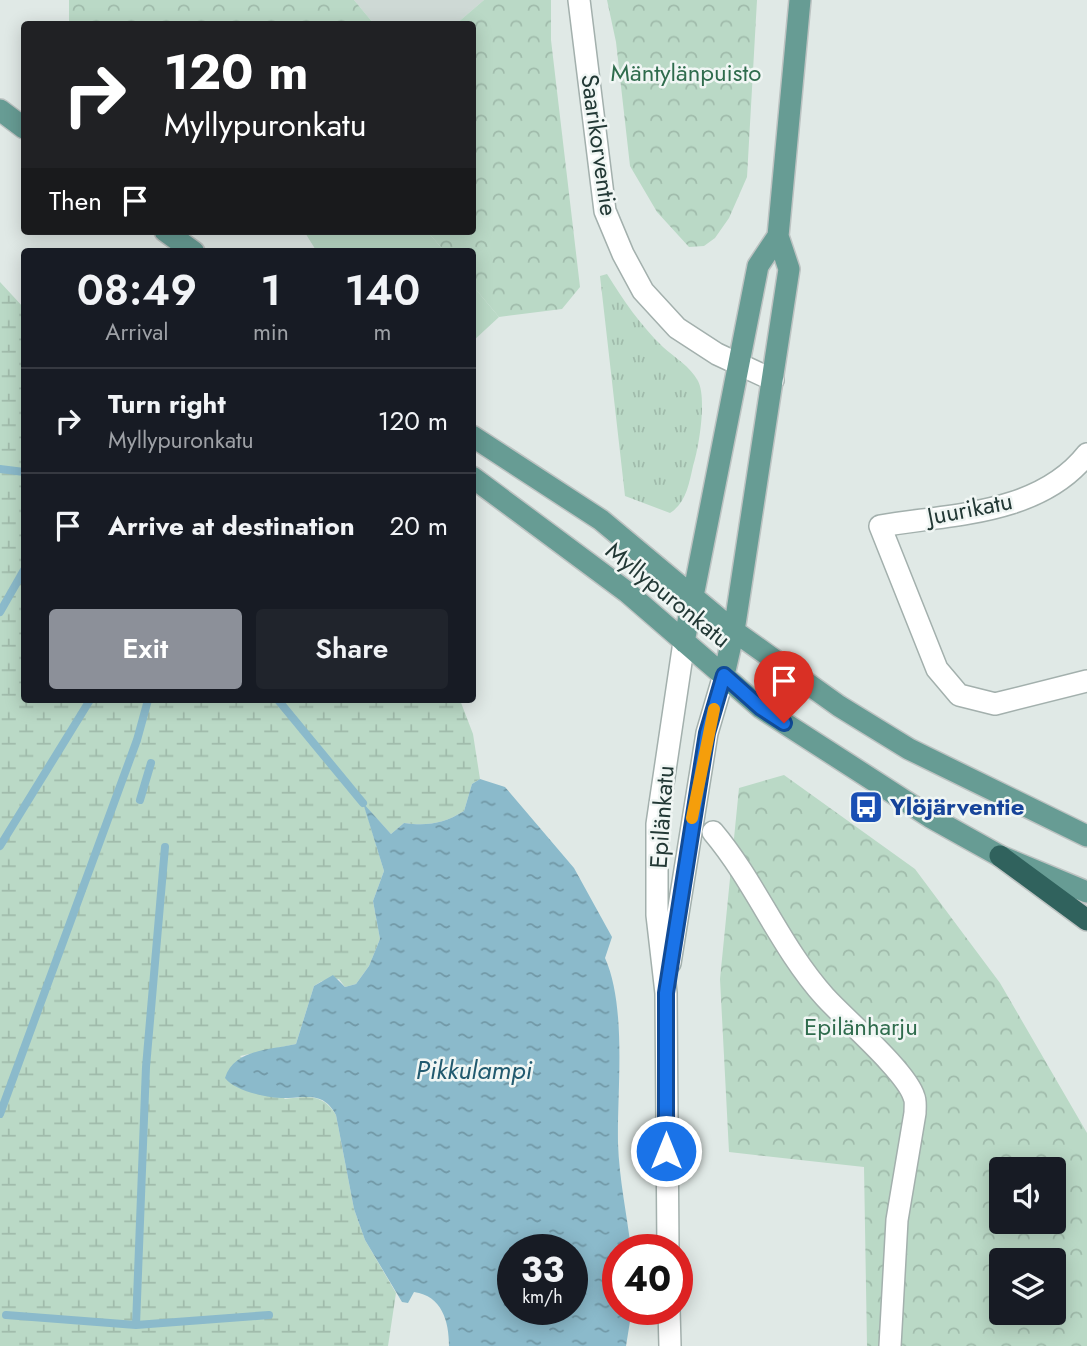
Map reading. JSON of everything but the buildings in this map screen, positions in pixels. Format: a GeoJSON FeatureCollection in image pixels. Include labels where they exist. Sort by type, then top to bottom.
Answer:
{"type":"FeatureCollection","features":[{"type":"Feature","properties":{"kind":"highway"},"geometry":{"type":"LineString","coordinates":[[1000,856],[1087,919]]}},
{"type":"Feature","properties":{"kind":"main road"},"geometry":{"type":"LineString","coordinates":[[724,675],[734,631],[789,269],[778,236],[800,0]]}},
{"type":"Feature","properties":{"kind":"main road"},"geometry":{"type":"LineString","coordinates":[[0,110],[21,126]]}},
{"type":"Feature","properties":{"kind":"main road"},"geometry":{"type":"LineString","coordinates":[[171,235],[188,248]]}},
{"type":"Feature","properties":{"kind":"main road"},"geometry":{"type":"LineString","coordinates":[[684,642],[758,266],[778,236]]}},
{"type":"Feature","properties":{"kind":"main road","name":"Myllypuronkatu"},"geometry":{"type":"LineString","coordinates":[[476,439],[601,520],[693,593],[734,631],[818,693],[909,749],[1087,836]]}},
{"type":"Feature","properties":{"kind":"main road","name":"Myllypuronkatu"},"geometry":{"type":"LineString","coordinates":[[476,480],[627,592],[761,708],[877,785],[1000,856],[1087,892]]}},
{"type":"Feature","properties":{"kind":"street","name":"Saarikorventie"},"geometry":{"type":"LineString","coordinates":[[579,0],[604,211],[643,291],[664,317],[693,340],[773,380]]}},
{"type":"Feature","properties":{"kind":"street","name":"Juurikatu"},"geometry":{"type":"LineString","coordinates":[[1087,454],[1072,472],[1041,492],[1001,507],[880,526],[937,669],[959,695],[995,704],[1087,681]]}},
{"type":"Feature","properties":{"kind":"street","name":"Epilänkatu"},"geometry":{"type":"LineString","coordinates":[[667,1234],[666,993],[657,915],[657,824],[684,642]]}},
{"type":"Feature","properties":{"kind":"street","name":"Epilänkatu"},"geometry":{"type":"LineString","coordinates":[[666,993],[707,733],[724,675]]}},
{"type":"Feature","properties":{"kind":"street"},"geometry":{"type":"LineString","coordinates":[[713,832],[735,859],[788,950],[825,997],[885,1057],[914,1095],[915,1113],[897,1220],[890,1346]]}},
{"type":"Feature","properties":{"kind":"street"},"geometry":{"type":"LineString","coordinates":[[669,1325],[670,1346]]}},
{"type":"Feature","properties":{"kind":"shaded area"},"geometry":{"type":"Polygon","coordinates":[[[354,0],[484,0],[460,21],[372,21],[354,0]]]}},
{"type":"Feature","properties":{"kind":"green space"},"geometry":{"type":"Polygon","coordinates":[[[69,0],[354,0],[372,21],[69,21],[69,0]]]}},
{"type":"Feature","properties":{"kind":"green space"},"geometry":{"type":"Polygon","coordinates":[[[484,0],[551,0],[551,40],[580,287],[562,309],[499,317],[476,290],[476,248],[442,248],[430,235],[476,235],[476,21],[460,21],[484,0]]]}},
{"type":"Feature","properties":{"kind":"green space","name":"Mäntylänpuisto"},"geometry":{"type":"Polygon","coordinates":[[[607,0],[757,0],[747,177],[729,218],[715,238],[704,246],[689,247],[657,212],[630,166],[616,42],[607,0]]]}},
{"type":"Feature","properties":{"kind":"green space"},"geometry":{"type":"Polygon","coordinates":[[[306,235],[430,235],[442,248],[315,248],[306,235]]]}},
{"type":"Feature","properties":{"kind":"green space"},"geometry":{"type":"Polygon","coordinates":[[[607,274],[640,321],[663,347],[691,371],[701,389],[701,423],[690,480],[680,504],[670,513],[625,496],[600,276],[607,274]]]}},
{"type":"Feature","properties":{"kind":"green space"},"geometry":{"type":"Polygon","coordinates":[[[0,282],[21,305],[21,703],[461,703],[473,734],[480,779],[472,784],[464,811],[435,823],[404,823],[391,834],[364,805],[384,871],[373,901],[380,939],[369,966],[356,984],[345,987],[339,979],[322,981],[314,986],[296,1044],[240,1056],[285,1099],[320,1099],[336,1115],[354,1209],[365,1240],[396,1293],[388,1346],[0,1346],[0,282]]]}},
{"type":"Feature","properties":{"kind":"green space"},"geometry":{"type":"Polygon","coordinates":[[[476,290],[499,317],[476,338],[476,290]]]}},
{"type":"Feature","properties":{"kind":"green space","name":"Epilänharju"},"geometry":{"type":"Polygon","coordinates":[[[784,775],[915,869],[1000,983],[1087,1133],[1087,1346],[867,1346],[864,1167],[729,1152],[720,979],[739,788],[784,775]]]}},
{"type":"Feature","properties":{"kind":"water","name":"Pikkulampi"},"geometry":{"type":"Polygon","coordinates":[[[480,779],[505,787],[574,868],[612,937],[605,958],[612,978],[619,1024],[619,1156],[629,1234],[602,1234],[602,1325],[629,1325],[626,1346],[449,1346],[445,1319],[437,1304],[424,1294],[414,1292],[408,1303],[402,1302],[365,1240],[354,1209],[336,1115],[327,1103],[316,1098],[281,1098],[254,1094],[225,1078],[236,1061],[245,1056],[296,1044],[314,986],[333,975],[345,987],[356,984],[369,966],[380,939],[373,901],[384,871],[363,803],[391,834],[404,823],[435,823],[464,811],[472,784],[480,779]]]}},
{"type":"Feature","properties":{"kind":"waterway"},"geometry":{"type":"LineString","coordinates":[[0,469],[21,472]]}},
{"type":"Feature","properties":{"kind":"waterway"},"geometry":{"type":"LineString","coordinates":[[0,612],[21,575]]}},
{"type":"Feature","properties":{"kind":"waterway"},"geometry":{"type":"LineString","coordinates":[[0,846],[88,703]]}},
{"type":"Feature","properties":{"kind":"waterway"},"geometry":{"type":"LineString","coordinates":[[0,1114],[137,740],[147,703]]}},
{"type":"Feature","properties":{"kind":"waterway"},"geometry":{"type":"LineString","coordinates":[[280,703],[363,803]]}},
{"type":"Feature","properties":{"kind":"waterway"},"geometry":{"type":"LineString","coordinates":[[140,800],[151,763]]}},
{"type":"Feature","properties":{"kind":"waterway"},"geometry":{"type":"LineString","coordinates":[[136,1325],[146,1067],[165,847]]}},
{"type":"Feature","properties":{"kind":"waterway"},"geometry":{"type":"LineString","coordinates":[[6,1315],[136,1325],[269,1315]]}},
{"type":"Feature","properties":{"kind":"slow traffic"},"geometry":{"type":"LineString","coordinates":[[692,818],[707,733],[714,709]]}},
{"type":"Feature","properties":{"kind":"place","name":"Ylöjärventie"},"geometry":{"type":"Point","coordinates":[866,807]}},
{"type":"Feature","properties":{"kind":"route"},"geometry":{"type":"LineString","coordinates":[[666,1151],[666,993],[707,733],[724,675],[761,708],[784,723]]}}]}
